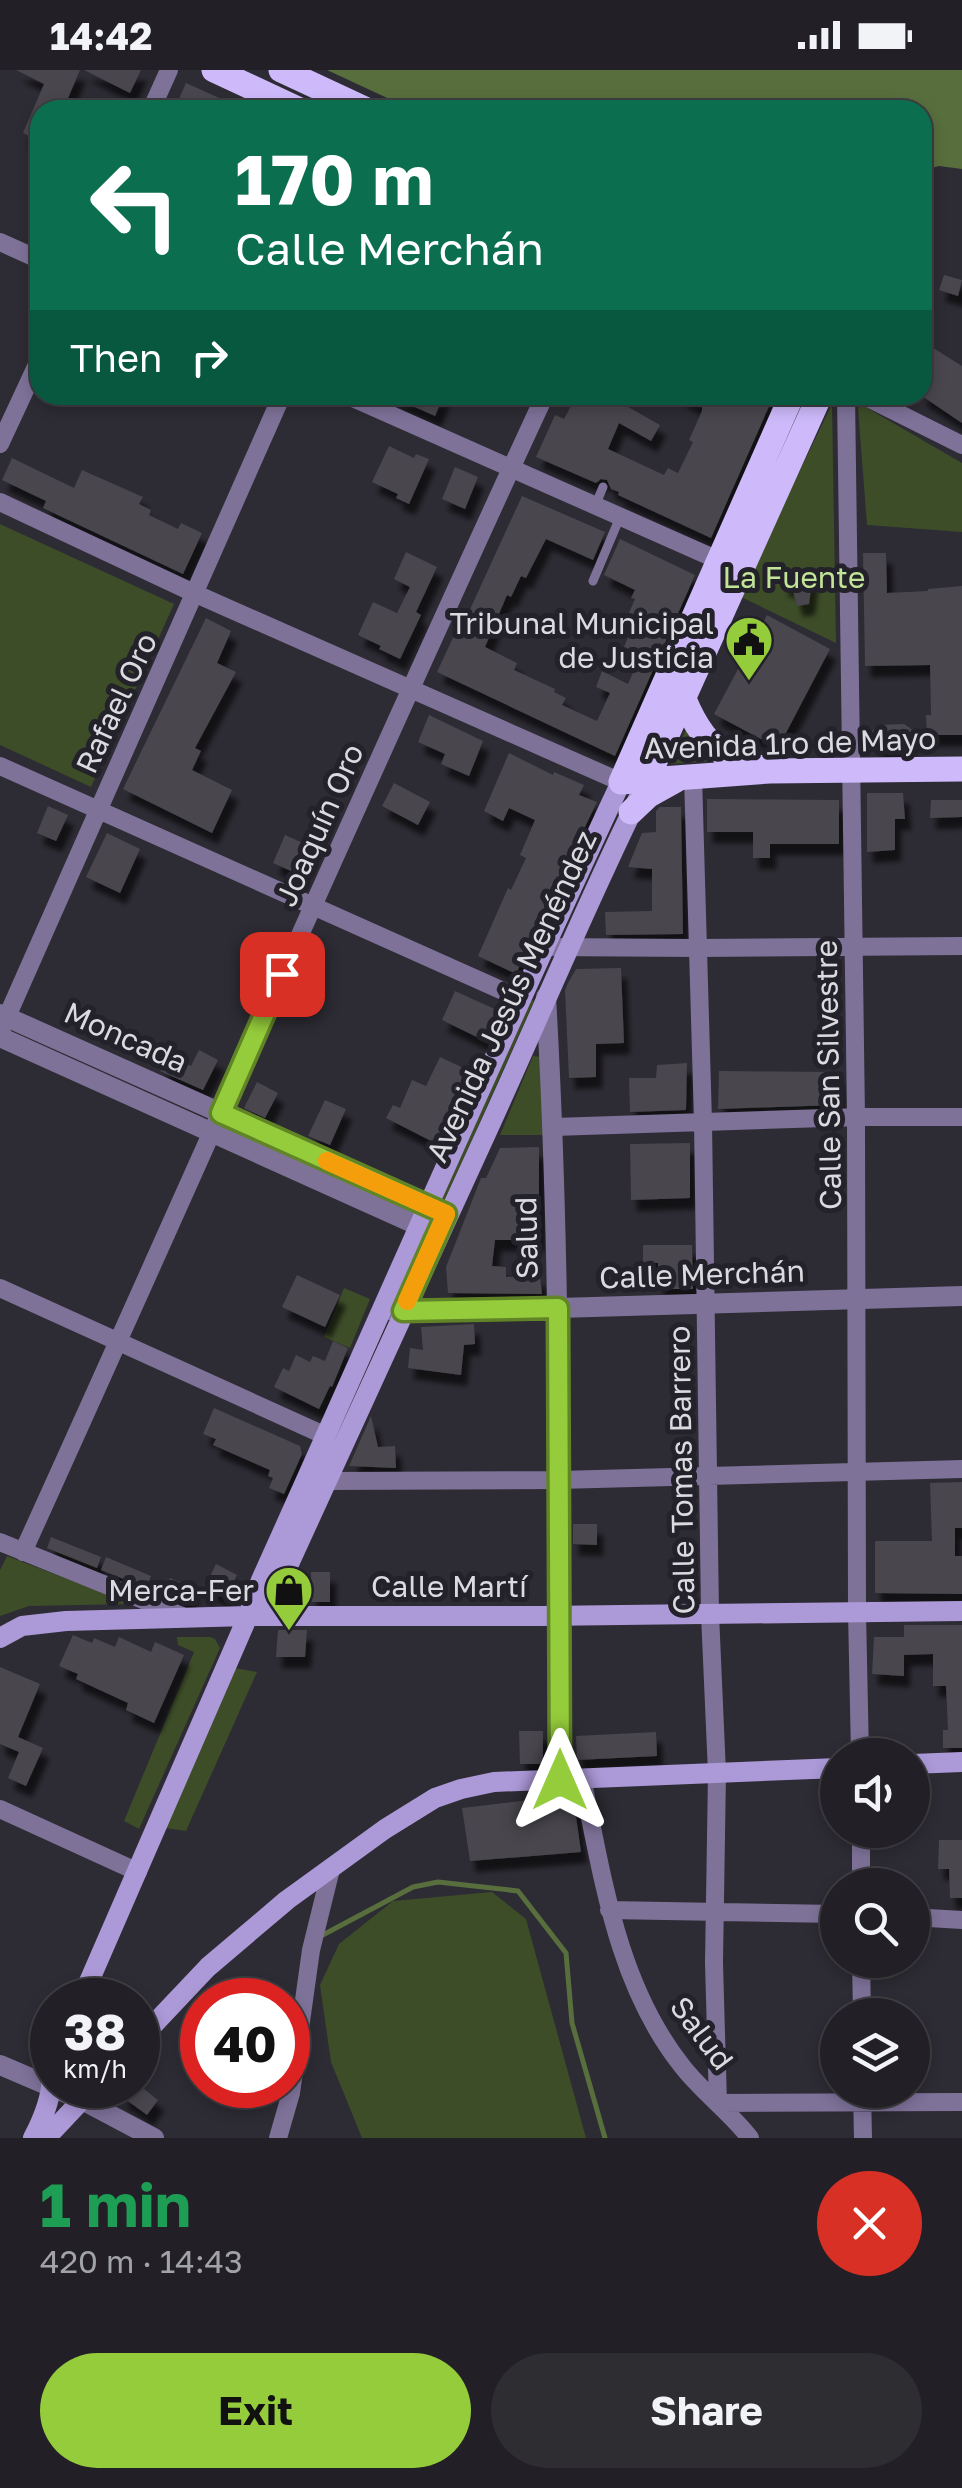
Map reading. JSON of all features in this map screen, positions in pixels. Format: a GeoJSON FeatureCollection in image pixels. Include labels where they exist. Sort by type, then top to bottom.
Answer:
{"type":"FeatureCollection","features":[{"type":"Feature","properties":{"kind":"main road"},"geometry":{"type":"LineString","coordinates":[[214,70],[278,100]]}},
{"type":"Feature","properties":{"kind":"main road"},"geometry":{"type":"LineString","coordinates":[[280,70],[346,100]]}},
{"type":"Feature","properties":{"kind":"main road","name":"Avenida Jesús Menéndez"},"geometry":{"type":"LineString","coordinates":[[248,1616],[275,1590],[327,1481],[521,999],[788,405]]}},
{"type":"Feature","properties":{"kind":"main road","name":"Avenida Jesús Menéndez"},"geometry":{"type":"LineString","coordinates":[[437,1210],[484,1137],[566,948],[647,779],[816,405]]}},
{"type":"Feature","properties":{"kind":"main road"},"geometry":{"type":"LineString","coordinates":[[684,698],[710,744],[728,757],[770,772]]}},
{"type":"Feature","properties":{"kind":"main road","name":"Avenida 1ro de Mayo"},"geometry":{"type":"LineString","coordinates":[[621,782],[770,772],[962,769]]}},
{"type":"Feature","properties":{"kind":"main road"},"geometry":{"type":"LineString","coordinates":[[631,812],[649,795],[687,777]]}},
{"type":"Feature","properties":{"kind":"main road","name":"Avenida Jesús Menéndez"},"geometry":{"type":"LineString","coordinates":[[90,1978],[326,1436],[393,1310]]}},
{"type":"Feature","properties":{"kind":"main road","name":"Calle Martí"},"geometry":{"type":"LineString","coordinates":[[0,1638],[22,1626],[66,1621],[962,1611]]}},
{"type":"Feature","properties":{"kind":"main road"},"geometry":{"type":"LineString","coordinates":[[930,1763],[962,1762]]}},
{"type":"Feature","properties":{"kind":"main road"},"geometry":{"type":"LineString","coordinates":[[160,2017],[208,1966],[287,1900],[435,1798],[494,1782],[820,1769]]}},
{"type":"Feature","properties":{"kind":"main road"},"geometry":{"type":"LineString","coordinates":[[32,2138],[45,2108]]}},
{"type":"Feature","properties":{"kind":"main road"},"geometry":{"type":"LineString","coordinates":[[46,2138],[74,2108]]}},
{"type":"Feature","properties":{"kind":"street"},"geometry":{"type":"LineString","coordinates":[[156,100],[169,70]]}},
{"type":"Feature","properties":{"kind":"street"},"geometry":{"type":"LineString","coordinates":[[0,242],[30,256]]}},
{"type":"Feature","properties":{"kind":"street"},"geometry":{"type":"LineString","coordinates":[[0,444],[30,380]]}},
{"type":"Feature","properties":{"kind":"street","name":"Rafael Oro"},"geometry":{"type":"LineString","coordinates":[[2,1025],[278,405]]}},
{"type":"Feature","properties":{"kind":"street"},"geometry":{"type":"LineString","coordinates":[[369,405],[718,560]]}},
{"type":"Feature","properties":{"kind":"street","name":"Joaquín Oro"},"geometry":{"type":"LineString","coordinates":[[23,1552],[540,405]]}},
{"type":"Feature","properties":{"kind":"street","name":"Calle San Silvestre"},"geometry":{"type":"LineString","coordinates":[[846,405],[860,1738]]}},
{"type":"Feature","properties":{"kind":"street"},"geometry":{"type":"LineString","coordinates":[[882,405],[962,445]]}},
{"type":"Feature","properties":{"kind":"street"},"geometry":{"type":"LineString","coordinates":[[0,502],[196,594],[621,782]]}},
{"type":"Feature","properties":{"kind":"street"},"geometry":{"type":"LineString","coordinates":[[0,766],[521,999]]}},
{"type":"Feature","properties":{"kind":"street","name":"Calle Tomas Barrero"},"geometry":{"type":"LineString","coordinates":[[687,777],[698,948],[703,1122],[716,1772],[718,2103]]}},
{"type":"Feature","properties":{"kind":"street"},"geometry":{"type":"LineString","coordinates":[[544,946],[962,946]]}},
{"type":"Feature","properties":{"kind":"street","name":"Salud"},"geometry":{"type":"LineString","coordinates":[[546,994],[554,1127],[560,1616],[571,1779],[625,1962],[649,2017],[682,2066],[750,2138]]}},
{"type":"Feature","properties":{"kind":"street","name":"Moncada"},"geometry":{"type":"LineString","coordinates":[[2,1025],[217,1122],[437,1210]]}},
{"type":"Feature","properties":{"kind":"street"},"geometry":{"type":"LineString","coordinates":[[554,1127],[962,1117]]}},
{"type":"Feature","properties":{"kind":"street","name":"Moncada"},"geometry":{"type":"LineString","coordinates":[[217,1122],[428,1230]]}},
{"type":"Feature","properties":{"kind":"street"},"geometry":{"type":"LineString","coordinates":[[0,1288],[326,1436]]}},
{"type":"Feature","properties":{"kind":"street","name":"Calle Merchán"},"geometry":{"type":"LineString","coordinates":[[393,1310],[962,1296]]}},
{"type":"Feature","properties":{"kind":"street"},"geometry":{"type":"LineString","coordinates":[[327,1481],[559,1480],[962,1468]]}},
{"type":"Feature","properties":{"kind":"street"},"geometry":{"type":"LineString","coordinates":[[0,1542],[188,1618]]}},
{"type":"Feature","properties":{"kind":"street"},"geometry":{"type":"LineString","coordinates":[[0,1809],[138,1872]]}},
{"type":"Feature","properties":{"kind":"street"},"geometry":{"type":"LineString","coordinates":[[278,2138],[291,2093],[311,1950],[330,1868]]}},
{"type":"Feature","properties":{"kind":"street"},"geometry":{"type":"LineString","coordinates":[[609,1910],[820,1914]]}},
{"type":"Feature","properties":{"kind":"street"},"geometry":{"type":"LineString","coordinates":[[930,1918],[962,1920]]}},
{"type":"Feature","properties":{"kind":"street"},"geometry":{"type":"LineString","coordinates":[[0,2064],[30,2074]]}},
{"type":"Feature","properties":{"kind":"street"},"geometry":{"type":"LineString","coordinates":[[718,2103],[820,2098]]}},
{"type":"Feature","properties":{"kind":"street"},"geometry":{"type":"LineString","coordinates":[[930,2100],[962,2102]]}},
{"type":"Feature","properties":{"kind":"street"},"geometry":{"type":"LineString","coordinates":[[112,2108],[154,2138]]}},
{"type":"Feature","properties":{"kind":"street"},"geometry":{"type":"LineString","coordinates":[[863,2108],[864,2138]]}},
{"type":"Feature","properties":{"kind":"lane"},"geometry":{"type":"LineString","coordinates":[[595,506],[603,487]]}},
{"type":"Feature","properties":{"kind":"lane"},"geometry":{"type":"LineString","coordinates":[[593,582],[620,517]]}},
{"type":"Feature","properties":{"kind":"green space","name":"La Fuente"},"geometry":{"type":"Polygon","coordinates":[[[832,405],[832,405],[836,643],[739,596],[832,405]]]}},
{"type":"Feature","properties":{"kind":"green space"},"geometry":{"type":"Polygon","coordinates":[[[862,405],[962,463],[962,532],[867,525],[858,408],[862,405]]]}},
{"type":"Feature","properties":{"kind":"green space"},"geometry":{"type":"Polygon","coordinates":[[[0,524],[174,604],[91,787],[0,745],[0,524]]]}},
{"type":"Feature","properties":{"kind":"green space"},"geometry":{"type":"Polygon","coordinates":[[[688,724],[698,744],[712,761],[671,764],[688,724]]]}},
{"type":"Feature","properties":{"kind":"green space"},"geometry":{"type":"Polygon","coordinates":[[[531,1000],[534,1001],[444,1202],[440,1200],[531,1000]]]}},
{"type":"Feature","properties":{"kind":"green space"},"geometry":{"type":"Polygon","coordinates":[[[533,1056],[542,1057],[543,1135],[500,1135],[533,1056]]]}},
{"type":"Feature","properties":{"kind":"green space"},"geometry":{"type":"Polygon","coordinates":[[[344,1288],[370,1299],[350,1348],[324,1337],[344,1288]]]}},
{"type":"Feature","properties":{"kind":"green space"},"geometry":{"type":"Polygon","coordinates":[[[7,1556],[133,1604],[29,1606],[0,1616],[0,1570],[7,1556]]]}},
{"type":"Feature","properties":{"kind":"green space"},"geometry":{"type":"Polygon","coordinates":[[[177,1637],[210,1637],[220,1648],[139,1829],[124,1821],[194,1652],[178,1645],[177,1637]]]}},
{"type":"Feature","properties":{"kind":"green space"},"geometry":{"type":"Polygon","coordinates":[[[234,1668],[257,1672],[186,1831],[165,1828],[234,1668]]]}},
{"type":"Feature","properties":{"kind":"green space"},"geometry":{"type":"Polygon","coordinates":[[[492,1892],[526,1919],[586,2138],[362,2138],[331,2062],[320,1985],[339,1944],[393,1901],[492,1892]]]}},
{"type":"Feature","properties":{"kind":"shaded area"},"geometry":{"type":"Polygon","coordinates":[[[327,70],[962,70],[962,169],[932,168],[932,100],[392,100],[327,70]]]}},
{"type":"Feature","properties":{"kind":"building"},"geometry":{"type":"Polygon","coordinates":[[[16,70],[80,70],[67,100],[37,100],[44,84],[16,70]]]}},
{"type":"Feature","properties":{"kind":"building"},"geometry":{"type":"Polygon","coordinates":[[[84,70],[141,70],[130,93],[84,70]]]}},
{"type":"Feature","properties":{"kind":"building"},"geometry":{"type":"Polygon","coordinates":[[[186,83],[224,100],[178,100],[186,83]]]}},
{"type":"Feature","properties":{"kind":"building"},"geometry":{"type":"Polygon","coordinates":[[[30,117],[30,136],[23,133],[30,117]]]}},
{"type":"Feature","properties":{"kind":"building"},"geometry":{"type":"Polygon","coordinates":[[[944,275],[962,280],[958,296],[939,290],[944,275]]]}},
{"type":"Feature","properties":{"kind":"building"},"geometry":{"type":"Polygon","coordinates":[[[932,347],[962,366],[962,423],[932,403],[932,347]]]}},
{"type":"Feature","properties":{"kind":"building"},"geometry":{"type":"Polygon","coordinates":[[[410,405],[440,405],[435,416],[410,405]]]}},
{"type":"Feature","properties":{"kind":"building"},"geometry":{"type":"Polygon","coordinates":[[[572,405],[625,405],[660,425],[651,441],[619,423],[608,449],[664,475],[668,468],[678,473],[693,442],[689,440],[702,411],[698,405],[770,405],[711,538],[618,495],[607,480],[596,483],[536,457],[555,415],[564,419],[572,405]]]}},
{"type":"Feature","properties":{"kind":"building"},"geometry":{"type":"Polygon","coordinates":[[[389,446],[414,458],[416,454],[429,459],[409,504],[372,482],[389,446]]]}},
{"type":"Feature","properties":{"kind":"building"},"geometry":{"type":"Polygon","coordinates":[[[12,458],[74,488],[82,470],[143,497],[139,504],[151,510],[149,515],[178,529],[181,523],[202,533],[183,574],[43,508],[46,501],[2,480],[12,458]]]}},
{"type":"Feature","properties":{"kind":"building"},"geometry":{"type":"Polygon","coordinates":[[[455,467],[478,477],[465,509],[442,499],[455,467]]]}},
{"type":"Feature","properties":{"kind":"building"},"geometry":{"type":"Polygon","coordinates":[[[522,496],[605,532],[593,560],[546,539],[526,578],[521,576],[511,597],[507,595],[485,647],[517,663],[514,670],[555,689],[566,698],[562,705],[597,721],[610,693],[596,687],[602,671],[628,684],[640,656],[623,649],[636,619],[628,615],[635,590],[604,575],[620,539],[695,575],[615,756],[437,672],[522,496]]]}},
{"type":"Feature","properties":{"kind":"building"},"geometry":{"type":"Polygon","coordinates":[[[406,552],[437,567],[416,612],[421,615],[400,659],[358,635],[373,602],[397,613],[410,587],[394,579],[406,552]]]}},
{"type":"Feature","properties":{"kind":"building"},"geometry":{"type":"Polygon","coordinates":[[[863,553],[886,553],[887,593],[962,586],[962,735],[927,735],[926,715],[931,715],[930,665],[865,666],[863,553]]]}},
{"type":"Feature","properties":{"kind":"building"},"geometry":{"type":"Polygon","coordinates":[[[784,569],[813,573],[809,604],[797,606],[792,587],[782,586],[784,569]]]}},
{"type":"Feature","properties":{"kind":"building","name":"Tribunal Municipal de Justicia"},"geometry":{"type":"Polygon","coordinates":[[[767,615],[830,649],[778,748],[714,714],[767,615]]]}},
{"type":"Feature","properties":{"kind":"building"},"geometry":{"type":"Polygon","coordinates":[[[206,618],[231,631],[217,663],[236,672],[195,748],[201,751],[192,770],[232,790],[212,833],[123,789],[206,618]]]}},
{"type":"Feature","properties":{"kind":"building"},"geometry":{"type":"Polygon","coordinates":[[[429,715],[483,741],[469,776],[441,764],[445,754],[418,742],[429,715]]]}},
{"type":"Feature","properties":{"kind":"building"},"geometry":{"type":"Polygon","coordinates":[[[904,724],[917,733],[907,746],[879,747],[867,736],[878,725],[904,724]]]}},
{"type":"Feature","properties":{"kind":"building"},"geometry":{"type":"Polygon","coordinates":[[[509,753],[584,785],[579,795],[597,802],[578,834],[516,974],[478,956],[526,858],[520,855],[535,820],[509,808],[503,821],[484,811],[509,753]]]}},
{"type":"Feature","properties":{"kind":"building"},"geometry":{"type":"Polygon","coordinates":[[[394,783],[430,802],[418,825],[382,806],[394,783]]]}},
{"type":"Feature","properties":{"kind":"building"},"geometry":{"type":"Polygon","coordinates":[[[867,793],[903,793],[905,819],[895,819],[895,850],[867,852],[867,793]]]}},
{"type":"Feature","properties":{"kind":"building"},"geometry":{"type":"Polygon","coordinates":[[[707,799],[839,800],[839,844],[770,844],[770,858],[753,858],[753,832],[707,832],[707,799]]]}},
{"type":"Feature","properties":{"kind":"building"},"geometry":{"type":"Polygon","coordinates":[[[931,800],[962,800],[962,817],[930,818],[931,800]]]}},
{"type":"Feature","properties":{"kind":"building"},"geometry":{"type":"Polygon","coordinates":[[[48,806],[68,815],[56,841],[37,833],[48,806]]]}},
{"type":"Feature","properties":{"kind":"building"},"geometry":{"type":"Polygon","coordinates":[[[660,807],[681,807],[683,934],[606,935],[605,912],[652,911],[652,869],[628,867],[642,833],[656,832],[656,811],[660,807]]]}},
{"type":"Feature","properties":{"kind":"building"},"geometry":{"type":"Polygon","coordinates":[[[107,833],[140,849],[120,893],[86,877],[107,833]]]}},
{"type":"Feature","properties":{"kind":"building"},"geometry":{"type":"Polygon","coordinates":[[[285,835],[312,847],[300,875],[273,863],[285,835]]]}},
{"type":"Feature","properties":{"kind":"building"},"geometry":{"type":"Polygon","coordinates":[[[621,968],[624,1043],[596,1044],[596,1077],[569,1078],[565,990],[568,983],[576,969],[621,968]]]}},
{"type":"Feature","properties":{"kind":"building"},"geometry":{"type":"Polygon","coordinates":[[[455,991],[499,1011],[487,1042],[442,1020],[455,991]]]}},
{"type":"Feature","properties":{"kind":"building"},"geometry":{"type":"Polygon","coordinates":[[[199,1050],[218,1060],[203,1090],[160,1071],[169,1054],[191,1066],[199,1050]]]}},
{"type":"Feature","properties":{"kind":"building"},"geometry":{"type":"Polygon","coordinates":[[[440,1057],[472,1072],[439,1145],[386,1118],[393,1105],[400,1108],[412,1080],[426,1086],[440,1057]]]}},
{"type":"Feature","properties":{"kind":"building"},"geometry":{"type":"Polygon","coordinates":[[[687,1063],[686,1110],[630,1112],[629,1078],[656,1078],[657,1065],[687,1063]]]}},
{"type":"Feature","properties":{"kind":"building"},"geometry":{"type":"Polygon","coordinates":[[[719,1071],[837,1072],[839,1102],[718,1109],[719,1071]]]}},
{"type":"Feature","properties":{"kind":"building"},"geometry":{"type":"Polygon","coordinates":[[[257,1082],[278,1093],[265,1118],[244,1108],[257,1082]]]}},
{"type":"Feature","properties":{"kind":"building"},"geometry":{"type":"Polygon","coordinates":[[[325,1100],[346,1109],[330,1145],[308,1136],[325,1100]]]}},
{"type":"Feature","properties":{"kind":"building"},"geometry":{"type":"Polygon","coordinates":[[[690,1143],[690,1198],[631,1200],[630,1144],[690,1143]]]}},
{"type":"Feature","properties":{"kind":"building"},"geometry":{"type":"Polygon","coordinates":[[[539,1147],[539,1240],[495,1240],[492,1266],[506,1267],[506,1277],[540,1276],[542,1294],[448,1293],[446,1267],[481,1178],[486,1178],[500,1148],[539,1147]]]}},
{"type":"Feature","properties":{"kind":"building"},"geometry":{"type":"Polygon","coordinates":[[[643,1245],[692,1245],[693,1289],[658,1289],[658,1263],[643,1263],[643,1245]]]}},
{"type":"Feature","properties":{"kind":"building"},"geometry":{"type":"Polygon","coordinates":[[[297,1275],[340,1295],[325,1327],[282,1307],[297,1275]]]}},
{"type":"Feature","properties":{"kind":"building"},"geometry":{"type":"Polygon","coordinates":[[[474,1324],[475,1344],[464,1345],[461,1375],[408,1368],[410,1348],[423,1350],[421,1327],[474,1324]]]}},
{"type":"Feature","properties":{"kind":"building"},"geometry":{"type":"Polygon","coordinates":[[[333,1341],[348,1348],[319,1409],[274,1387],[283,1368],[289,1371],[296,1355],[310,1362],[313,1356],[325,1361],[333,1341]]]}},
{"type":"Feature","properties":{"kind":"building"},"geometry":{"type":"Polygon","coordinates":[[[214,1408],[300,1446],[302,1454],[284,1494],[269,1488],[273,1478],[268,1476],[270,1470],[213,1445],[216,1439],[203,1434],[214,1408]]]}},
{"type":"Feature","properties":{"kind":"building"},"geometry":{"type":"Polygon","coordinates":[[[371,1416],[378,1447],[395,1446],[396,1468],[349,1466],[371,1416]]]}},
{"type":"Feature","properties":{"kind":"building"},"geometry":{"type":"Polygon","coordinates":[[[962,1482],[962,1528],[955,1528],[955,1556],[962,1556],[962,1594],[875,1593],[875,1541],[932,1541],[930,1483],[962,1482]]]}},
{"type":"Feature","properties":{"kind":"building"},"geometry":{"type":"Polygon","coordinates":[[[573,1524],[597,1524],[597,1545],[573,1544],[573,1524]]]}},
{"type":"Feature","properties":{"kind":"building"},"geometry":{"type":"Polygon","coordinates":[[[51,1537],[101,1557],[97,1568],[47,1548],[51,1537]]]}},
{"type":"Feature","properties":{"kind":"building"},"geometry":{"type":"Polygon","coordinates":[[[106,1557],[151,1576],[146,1588],[101,1570],[106,1557]]]}},
{"type":"Feature","properties":{"kind":"building"},"geometry":{"type":"Polygon","coordinates":[[[216,1564],[237,1575],[226,1598],[205,1587],[216,1564]]]}},
{"type":"Feature","properties":{"kind":"building"},"geometry":{"type":"Polygon","coordinates":[[[311,1572],[330,1572],[330,1602],[311,1602],[311,1572]]]}},
{"type":"Feature","properties":{"kind":"building"},"geometry":{"type":"Polygon","coordinates":[[[170,1578],[194,1588],[188,1604],[164,1595],[170,1578]]]}},
{"type":"Feature","properties":{"kind":"building"},"geometry":{"type":"Polygon","coordinates":[[[904,1625],[962,1625],[962,1748],[943,1748],[943,1730],[948,1730],[946,1686],[933,1686],[933,1654],[904,1655],[904,1676],[872,1674],[874,1637],[904,1637],[904,1625]]]}},
{"type":"Feature","properties":{"kind":"building"},"geometry":{"type":"Polygon","coordinates":[[[278,1630],[307,1630],[305,1657],[276,1657],[278,1630]]]}},
{"type":"Feature","properties":{"kind":"building"},"geometry":{"type":"Polygon","coordinates":[[[73,1635],[115,1647],[119,1637],[151,1652],[155,1642],[184,1655],[154,1723],[126,1710],[128,1703],[76,1679],[78,1674],[59,1666],[73,1635]]]}},
{"type":"Feature","properties":{"kind":"building"},"geometry":{"type":"Polygon","coordinates":[[[0,1667],[40,1684],[18,1737],[43,1748],[26,1786],[8,1778],[19,1752],[0,1744],[0,1667]]]}},
{"type":"Feature","properties":{"kind":"building"},"geometry":{"type":"Polygon","coordinates":[[[519,1731],[543,1731],[543,1764],[520,1764],[519,1731]]]}},
{"type":"Feature","properties":{"kind":"building"},"geometry":{"type":"Polygon","coordinates":[[[656,1732],[657,1756],[577,1760],[576,1736],[656,1732]]]}},
{"type":"Feature","properties":{"kind":"building"},"geometry":{"type":"Polygon","coordinates":[[[573,1795],[581,1852],[470,1861],[462,1808],[573,1795]]]}},
{"type":"Feature","properties":{"kind":"building"},"geometry":{"type":"Polygon","coordinates":[[[939,1840],[962,1840],[962,1898],[950,1898],[949,1869],[938,1869],[939,1840]]]}},
{"type":"Feature","properties":{"kind":"waterway"},"geometry":{"type":"LineString","coordinates":[[319,1937],[413,1887],[438,1882],[518,1891],[566,1953],[572,2023],[605,2138]]}},
{"type":"Feature","properties":{"kind":"slow traffic"},"geometry":{"type":"LineString","coordinates":[[327,1161],[446,1214],[407,1301]]}},
{"type":"Feature","properties":{"kind":"place","name":"Tribunal Municipal de Justicia"},"geometry":{"type":"Point","coordinates":[749,682]}},
{"type":"Feature","properties":{"kind":"place","name":"Merca-Fer"},"geometry":{"type":"Point","coordinates":[289,1632]}},
{"type":"Feature","properties":{"kind":"route"},"geometry":{"type":"LineString","coordinates":[[282,974],[221,1113],[446,1214],[403,1311],[558,1308],[560,1780]]}}]}
